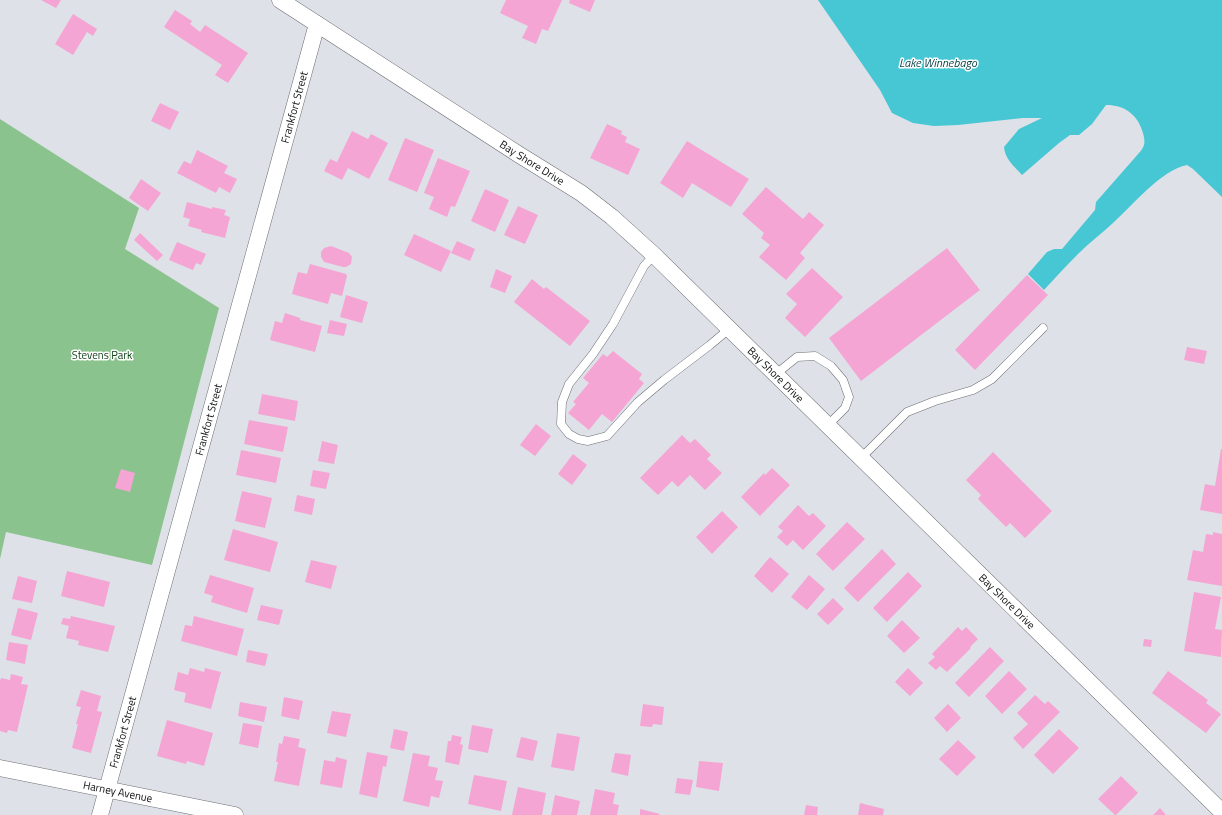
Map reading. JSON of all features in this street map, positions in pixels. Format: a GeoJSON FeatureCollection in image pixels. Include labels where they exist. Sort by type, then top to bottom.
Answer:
{"type":"FeatureCollection","features":[{"type":"Feature","properties":{"kind":"street","name":"Bay Shore Drive"},"geometry":{"type":"LineString","coordinates":[[280,0],[581,193],[612,217],[654,255],[1222,812]]}},
{"type":"Feature","properties":{"kind":"street","name":"Frankfort Street"},"geometry":{"type":"LineString","coordinates":[[100,815],[317,24]]}},
{"type":"Feature","properties":{"kind":"street","name":"Harney Avenue"},"geometry":{"type":"LineString","coordinates":[[0,768],[235,815]]}},
{"type":"Feature","properties":{"kind":"lane"},"geometry":{"type":"LineString","coordinates":[[654,255],[644,266],[613,324],[569,384],[562,402],[561,424],[569,434],[578,439],[588,441],[607,436],[643,397],[729,329]]}},
{"type":"Feature","properties":{"kind":"lane"},"geometry":{"type":"LineString","coordinates":[[861,458],[907,412],[935,401],[973,390],[992,379],[1044,328]]}},
{"type":"Feature","properties":{"kind":"lane"},"geometry":{"type":"LineString","coordinates":[[776,374],[797,357],[815,356],[831,366],[843,380],[849,397],[845,408],[828,425]]}},
{"type":"Feature","properties":{"kind":"green space","name":"Stevens Park"},"geometry":{"type":"Polygon","coordinates":[[[0,119],[139,208],[125,249],[219,308],[152,565],[6,532],[0,559],[0,119]]]}},
{"type":"Feature","properties":{"kind":"water","name":"Lake Winnebago"},"geometry":{"type":"Polygon","coordinates":[[[818,0],[1222,0],[1222,197],[1187,165],[1177,168],[1157,181],[1147,190],[1113,223],[1086,246],[1044,290],[1028,274],[1047,252],[1054,249],[1062,249],[1095,210],[1096,202],[1140,152],[1144,145],[1144,138],[1138,121],[1125,109],[1113,105],[1106,105],[1092,124],[1079,135],[1070,135],[1022,175],[1008,159],[1004,147],[1019,129],[1042,118],[1023,118],[934,126],[913,123],[892,113],[880,90],[818,0]]]}},
{"type":"Feature","properties":{"kind":"building"},"geometry":{"type":"Polygon","coordinates":[[[41,0],[61,0],[56,8],[41,0]]]}},
{"type":"Feature","properties":{"kind":"building"},"geometry":{"type":"Polygon","coordinates":[[[506,0],[562,0],[548,31],[542,29],[536,44],[522,38],[528,26],[500,13],[506,0]]]}},
{"type":"Feature","properties":{"kind":"building"},"geometry":{"type":"Polygon","coordinates":[[[570,0],[595,0],[590,12],[569,3],[570,0]]]}},
{"type":"Feature","properties":{"kind":"building"},"geometry":{"type":"Polygon","coordinates":[[[175,10],[192,21],[190,24],[200,32],[205,25],[248,53],[228,83],[215,75],[222,65],[164,27],[175,10]]]}},
{"type":"Feature","properties":{"kind":"building"},"geometry":{"type":"Polygon","coordinates":[[[73,14],[97,29],[93,36],[87,32],[73,55],[55,44],[73,14]]]}},
{"type":"Feature","properties":{"kind":"building"},"geometry":{"type":"Polygon","coordinates":[[[160,103],[179,112],[170,130],[151,121],[160,103]]]}},
{"type":"Feature","properties":{"kind":"building"},"geometry":{"type":"Polygon","coordinates":[[[607,124],[622,131],[621,134],[627,137],[625,142],[640,149],[628,175],[590,158],[607,124]]]}},
{"type":"Feature","properties":{"kind":"building"},"geometry":{"type":"Polygon","coordinates":[[[352,131],[368,139],[371,134],[388,143],[369,179],[348,168],[342,180],[324,171],[330,159],[337,162],[352,131]]]}},
{"type":"Feature","properties":{"kind":"building"},"geometry":{"type":"Polygon","coordinates":[[[405,138],[434,150],[417,192],[388,180],[405,138]]]}},
{"type":"Feature","properties":{"kind":"building"},"geometry":{"type":"Polygon","coordinates":[[[687,141],[749,179],[731,207],[692,183],[683,198],[660,183],[687,141]]]}},
{"type":"Feature","properties":{"kind":"building"},"geometry":{"type":"Polygon","coordinates":[[[197,150],[228,166],[224,173],[237,179],[230,193],[219,187],[216,193],[177,173],[184,161],[191,164],[197,150]]]}},
{"type":"Feature","properties":{"kind":"building"},"geometry":{"type":"Polygon","coordinates":[[[438,158],[470,171],[455,207],[451,206],[447,217],[429,209],[434,197],[424,193],[438,158]]]}},
{"type":"Feature","properties":{"kind":"building"},"geometry":{"type":"Polygon","coordinates":[[[141,179],[161,193],[148,211],[129,198],[141,179]]]}},
{"type":"Feature","properties":{"kind":"building"},"geometry":{"type":"Polygon","coordinates":[[[766,187],[803,219],[809,212],[824,225],[800,253],[805,258],[786,280],[759,257],[770,245],[761,238],[764,233],[742,214],[766,187]]]}},
{"type":"Feature","properties":{"kind":"building"},"geometry":{"type":"Polygon","coordinates":[[[485,189],[509,200],[495,232],[471,221],[485,189]]]}},
{"type":"Feature","properties":{"kind":"building"},"geometry":{"type":"Polygon","coordinates":[[[187,202],[212,209],[212,207],[226,210],[224,215],[230,217],[225,238],[201,232],[202,230],[188,226],[190,219],[183,217],[187,202]]]}},
{"type":"Feature","properties":{"kind":"building"},"geometry":{"type":"Polygon","coordinates":[[[518,206],[538,215],[525,244],[504,235],[518,206]]]}},
{"type":"Feature","properties":{"kind":"building"},"geometry":{"type":"Polygon","coordinates":[[[140,233],[163,255],[157,261],[134,240],[140,233]]]}},
{"type":"Feature","properties":{"kind":"building"},"geometry":{"type":"Polygon","coordinates":[[[414,234],[451,251],[441,272],[404,255],[414,234]]]}},
{"type":"Feature","properties":{"kind":"building"},"geometry":{"type":"Polygon","coordinates":[[[457,241],[475,249],[470,261],[451,253],[457,241]]]}},
{"type":"Feature","properties":{"kind":"building"},"geometry":{"type":"Polygon","coordinates":[[[177,242],[206,254],[201,265],[196,263],[193,270],[169,260],[177,242]]]}},
{"type":"Feature","properties":{"kind":"building"},"geometry":{"type":"Polygon","coordinates":[[[331,246],[349,253],[352,257],[351,264],[343,267],[324,262],[321,257],[321,252],[324,248],[331,246]]]}},
{"type":"Feature","properties":{"kind":"building"},"geometry":{"type":"Polygon","coordinates":[[[947,248],[980,290],[861,381],[829,338],[947,248]]]}},
{"type":"Feature","properties":{"kind":"building"},"geometry":{"type":"Polygon","coordinates":[[[310,264],[346,274],[347,276],[342,296],[331,293],[328,304],[292,294],[298,272],[307,274],[310,264]]]}},
{"type":"Feature","properties":{"kind":"building"},"geometry":{"type":"Polygon","coordinates":[[[812,268],[843,297],[805,337],[785,318],[797,304],[786,294],[812,268]]]}},
{"type":"Feature","properties":{"kind":"building"},"geometry":{"type":"Polygon","coordinates":[[[496,269],[512,276],[505,293],[490,287],[496,269]]]}},
{"type":"Feature","properties":{"kind":"building"},"geometry":{"type":"Polygon","coordinates":[[[1027,275],[1048,295],[975,370],[955,350],[1027,275]]]}},
{"type":"Feature","properties":{"kind":"building"},"geometry":{"type":"Polygon","coordinates":[[[532,279],[544,289],[546,287],[590,321],[570,346],[514,302],[532,279]]]}},
{"type":"Feature","properties":{"kind":"building"},"geometry":{"type":"Polygon","coordinates":[[[346,295],[368,302],[362,323],[340,317],[346,295]]]}},
{"type":"Feature","properties":{"kind":"building"},"geometry":{"type":"Polygon","coordinates":[[[285,313],[300,318],[300,320],[322,326],[315,352],[270,340],[275,321],[282,323],[285,313]]]}},
{"type":"Feature","properties":{"kind":"building"},"geometry":{"type":"Polygon","coordinates":[[[330,320],[347,324],[344,336],[327,333],[330,320]]]}},
{"type":"Feature","properties":{"kind":"building"},"geometry":{"type":"Polygon","coordinates":[[[1187,347],[1207,351],[1204,364],[1184,360],[1187,347]]]}},
{"type":"Feature","properties":{"kind":"building"},"geometry":{"type":"Polygon","coordinates":[[[613,351],[642,374],[639,379],[644,383],[612,422],[602,414],[589,430],[568,413],[576,404],[573,402],[589,383],[583,378],[603,354],[607,357],[613,351]]]}},
{"type":"Feature","properties":{"kind":"building"},"geometry":{"type":"Polygon","coordinates":[[[262,394],[298,401],[295,421],[258,414],[262,394]]]}},
{"type":"Feature","properties":{"kind":"building"},"geometry":{"type":"Polygon","coordinates":[[[249,420],[288,427],[283,452],[244,444],[249,420]]]}},
{"type":"Feature","properties":{"kind":"building"},"geometry":{"type":"Polygon","coordinates":[[[536,424],[551,436],[535,456],[520,445],[536,424]]]}},
{"type":"Feature","properties":{"kind":"building"},"geometry":{"type":"Polygon","coordinates":[[[682,435],[690,443],[695,439],[711,455],[707,459],[722,473],[705,490],[690,475],[678,487],[672,481],[658,495],[640,478],[682,435]]]}},
{"type":"Feature","properties":{"kind":"building"},"geometry":{"type":"Polygon","coordinates":[[[322,441],[338,445],[334,464],[318,461],[322,441]]]}},
{"type":"Feature","properties":{"kind":"building"},"geometry":{"type":"Polygon","coordinates":[[[1221,449],[1222,514],[1200,510],[1205,484],[1215,486],[1221,449]]]}},
{"type":"Feature","properties":{"kind":"building"},"geometry":{"type":"Polygon","coordinates":[[[241,450],[281,458],[276,483],[236,475],[241,450]]]}},
{"type":"Feature","properties":{"kind":"building"},"geometry":{"type":"Polygon","coordinates":[[[993,452],[1052,511],[1025,538],[1010,523],[1006,527],[978,499],[981,495],[966,480],[993,452]]]}},
{"type":"Feature","properties":{"kind":"building"},"geometry":{"type":"Polygon","coordinates":[[[573,454],[587,465],[572,485],[558,474],[573,454]]]}},
{"type":"Feature","properties":{"kind":"building"},"geometry":{"type":"Polygon","coordinates":[[[772,468],[790,485],[760,516],[741,497],[764,473],[765,475],[772,468]]]}},
{"type":"Feature","properties":{"kind":"building"},"geometry":{"type":"Polygon","coordinates":[[[121,469],[135,473],[130,492],[115,488],[121,469]]]}},
{"type":"Feature","properties":{"kind":"building"},"geometry":{"type":"Polygon","coordinates":[[[313,470],[330,473],[326,489],[310,486],[313,470]]]}},
{"type":"Feature","properties":{"kind":"building"},"geometry":{"type":"Polygon","coordinates":[[[242,491],[272,498],[265,528],[235,521],[242,491]]]}},
{"type":"Feature","properties":{"kind":"building"},"geometry":{"type":"Polygon","coordinates":[[[297,495],[315,499],[312,515],[294,511],[297,495]]]}},
{"type":"Feature","properties":{"kind":"building"},"geometry":{"type":"Polygon","coordinates":[[[798,505],[809,516],[813,513],[826,526],[803,550],[793,540],[787,546],[777,537],[783,531],[778,527],[798,505]]]}},
{"type":"Feature","properties":{"kind":"building"},"geometry":{"type":"Polygon","coordinates":[[[722,511],[738,527],[712,554],[696,537],[722,511]]]}},
{"type":"Feature","properties":{"kind":"building"},"geometry":{"type":"Polygon","coordinates":[[[847,522],[865,539],[833,571],[816,554],[847,522]]]}},
{"type":"Feature","properties":{"kind":"building"},"geometry":{"type":"Polygon","coordinates":[[[233,529],[278,542],[270,572],[224,560],[233,529]]]}},
{"type":"Feature","properties":{"kind":"building"},"geometry":{"type":"Polygon","coordinates":[[[1213,532],[1222,534],[1222,586],[1187,580],[1193,550],[1203,552],[1206,534],[1213,535],[1213,532]]]}},
{"type":"Feature","properties":{"kind":"building"},"geometry":{"type":"Polygon","coordinates":[[[882,549],[896,564],[858,602],[844,588],[882,549]]]}},
{"type":"Feature","properties":{"kind":"building"},"geometry":{"type":"Polygon","coordinates":[[[770,557],[789,574],[772,593],[754,576],[770,557]]]}},
{"type":"Feature","properties":{"kind":"building"},"geometry":{"type":"Polygon","coordinates":[[[311,560],[337,566],[331,589],[305,582],[311,560]]]}},
{"type":"Feature","properties":{"kind":"building"},"geometry":{"type":"Polygon","coordinates":[[[67,571],[110,582],[104,607],[61,596],[67,571]]]}},
{"type":"Feature","properties":{"kind":"building"},"geometry":{"type":"Polygon","coordinates":[[[908,572],[922,586],[887,622],[873,608],[908,572]]]}},
{"type":"Feature","properties":{"kind":"building"},"geometry":{"type":"Polygon","coordinates":[[[210,575],[254,588],[247,613],[211,602],[213,596],[204,593],[210,575]]]}},
{"type":"Feature","properties":{"kind":"building"},"geometry":{"type":"Polygon","coordinates":[[[809,575],[825,589],[807,610],[791,597],[809,575]]]}},
{"type":"Feature","properties":{"kind":"building"},"geometry":{"type":"Polygon","coordinates":[[[18,576],[37,581],[32,603],[12,599],[18,576]]]}},
{"type":"Feature","properties":{"kind":"building"},"geometry":{"type":"Polygon","coordinates":[[[1194,592],[1221,597],[1215,629],[1222,630],[1221,657],[1184,651],[1194,592]]]}},
{"type":"Feature","properties":{"kind":"building"},"geometry":{"type":"Polygon","coordinates":[[[833,598],[844,609],[828,625],[817,614],[833,598]]]}},
{"type":"Feature","properties":{"kind":"building"},"geometry":{"type":"Polygon","coordinates":[[[261,605],[283,610],[279,625],[257,620],[261,605]]]}},
{"type":"Feature","properties":{"kind":"building"},"geometry":{"type":"Polygon","coordinates":[[[18,608],[38,613],[31,640],[11,635],[18,608]]]}},
{"type":"Feature","properties":{"kind":"building"},"geometry":{"type":"Polygon","coordinates":[[[71,616],[115,626],[108,652],[78,645],[79,641],[66,638],[69,626],[61,624],[63,618],[70,619],[71,616]]]}},
{"type":"Feature","properties":{"kind":"building"},"geometry":{"type":"Polygon","coordinates":[[[194,616],[244,629],[237,656],[181,641],[185,625],[192,626],[194,616]]]}},
{"type":"Feature","properties":{"kind":"building"},"geometry":{"type":"Polygon","coordinates":[[[902,620],[920,638],[904,653],[887,636],[902,620]]]}},
{"type":"Feature","properties":{"kind":"building"},"geometry":{"type":"Polygon","coordinates":[[[958,627],[962,631],[966,627],[978,639],[947,672],[940,666],[936,670],[928,663],[935,657],[932,654],[958,627]]]}},
{"type":"Feature","properties":{"kind":"building"},"geometry":{"type":"Polygon","coordinates":[[[1144,639],[1152,640],[1151,647],[1143,646],[1144,639]]]}},
{"type":"Feature","properties":{"kind":"building"},"geometry":{"type":"Polygon","coordinates":[[[9,642],[28,645],[25,664],[6,660],[9,642]]]}},
{"type":"Feature","properties":{"kind":"building"},"geometry":{"type":"Polygon","coordinates":[[[990,647],[1004,661],[969,697],[955,683],[990,647]]]}},
{"type":"Feature","properties":{"kind":"building"},"geometry":{"type":"Polygon","coordinates":[[[248,650],[268,654],[265,666],[246,662],[248,650]]]}},
{"type":"Feature","properties":{"kind":"building"},"geometry":{"type":"Polygon","coordinates":[[[190,668],[204,672],[205,668],[221,672],[211,709],[184,702],[186,693],[174,690],[178,672],[188,675],[190,668]]]}},
{"type":"Feature","properties":{"kind":"building"},"geometry":{"type":"Polygon","coordinates":[[[908,668],[923,683],[910,696],[895,682],[908,668]]]}},
{"type":"Feature","properties":{"kind":"building"},"geometry":{"type":"Polygon","coordinates":[[[1009,671],[1027,689],[1002,714],[985,696],[1009,671]]]}},
{"type":"Feature","properties":{"kind":"building"},"geometry":{"type":"Polygon","coordinates":[[[1168,671],[1208,700],[1206,703],[1221,714],[1206,733],[1152,693],[1168,671]]]}},
{"type":"Feature","properties":{"kind":"building"},"geometry":{"type":"Polygon","coordinates":[[[11,674],[23,677],[21,684],[28,685],[17,732],[8,730],[7,733],[0,731],[0,681],[1,678],[10,680],[11,674]]]}},
{"type":"Feature","properties":{"kind":"building"},"geometry":{"type":"Polygon","coordinates":[[[81,690],[101,696],[97,711],[102,712],[91,753],[72,748],[78,724],[76,724],[81,707],[76,706],[81,690]]]}},
{"type":"Feature","properties":{"kind":"building"},"geometry":{"type":"Polygon","coordinates":[[[1035,695],[1045,704],[1048,701],[1060,712],[1023,749],[1013,738],[1028,724],[1017,713],[1035,695]]]}},
{"type":"Feature","properties":{"kind":"building"},"geometry":{"type":"Polygon","coordinates":[[[284,697],[303,701],[299,720],[281,716],[284,697]]]}},
{"type":"Feature","properties":{"kind":"building"},"geometry":{"type":"Polygon","coordinates":[[[240,702],[267,707],[264,722],[238,716],[240,702]]]}},
{"type":"Feature","properties":{"kind":"building"},"geometry":{"type":"Polygon","coordinates":[[[643,704],[664,707],[662,725],[653,724],[652,727],[640,726],[643,704]]]}},
{"type":"Feature","properties":{"kind":"building"},"geometry":{"type":"Polygon","coordinates":[[[948,704],[961,718],[947,732],[934,718],[948,704]]]}},
{"type":"Feature","properties":{"kind":"building"},"geometry":{"type":"Polygon","coordinates":[[[332,711],[351,714],[346,737],[327,733],[332,711]]]}},
{"type":"Feature","properties":{"kind":"building"},"geometry":{"type":"Polygon","coordinates":[[[167,720],[213,733],[204,766],[187,761],[186,764],[157,756],[167,720]]]}},
{"type":"Feature","properties":{"kind":"building"},"geometry":{"type":"Polygon","coordinates":[[[243,723],[262,726],[258,748],[239,744],[243,723]]]}},
{"type":"Feature","properties":{"kind":"building"},"geometry":{"type":"Polygon","coordinates":[[[472,725],[493,729],[488,753],[468,749],[472,725]]]}},
{"type":"Feature","properties":{"kind":"building"},"geometry":{"type":"Polygon","coordinates":[[[394,729],[408,732],[404,751],[390,748],[394,729]]]}},
{"type":"Feature","properties":{"kind":"building"},"geometry":{"type":"Polygon","coordinates":[[[1059,729],[1079,748],[1053,774],[1034,755],[1059,729]]]}},
{"type":"Feature","properties":{"kind":"building"},"geometry":{"type":"Polygon","coordinates":[[[557,733],[580,737],[574,771],[551,767],[557,733]]]}},
{"type":"Feature","properties":{"kind":"building"},"geometry":{"type":"Polygon","coordinates":[[[452,735],[462,737],[460,744],[463,745],[459,765],[445,762],[448,741],[451,741],[452,735]]]}},
{"type":"Feature","properties":{"kind":"building"},"geometry":{"type":"Polygon","coordinates":[[[284,736],[300,739],[298,747],[306,749],[299,786],[274,781],[278,762],[276,762],[279,743],[282,744],[284,736]]]}},
{"type":"Feature","properties":{"kind":"building"},"geometry":{"type":"Polygon","coordinates":[[[521,737],[538,741],[533,761],[516,757],[521,737]]]}},
{"type":"Feature","properties":{"kind":"building"},"geometry":{"type":"Polygon","coordinates":[[[958,740],[976,757],[957,776],[939,759],[958,740]]]}},
{"type":"Feature","properties":{"kind":"building"},"geometry":{"type":"Polygon","coordinates":[[[367,752],[388,756],[386,767],[383,766],[377,798],[359,794],[367,752]]]}},
{"type":"Feature","properties":{"kind":"building"},"geometry":{"type":"Polygon","coordinates":[[[413,753],[430,756],[428,766],[438,768],[435,780],[443,781],[439,798],[431,796],[429,807],[403,801],[413,753]]]}},
{"type":"Feature","properties":{"kind":"building"},"geometry":{"type":"Polygon","coordinates":[[[615,753],[631,755],[628,776],[611,772],[615,753]]]}},
{"type":"Feature","properties":{"kind":"building"},"geometry":{"type":"Polygon","coordinates":[[[336,757],[347,760],[342,788],[320,784],[324,760],[335,762],[336,757]]]}},
{"type":"Feature","properties":{"kind":"building"},"geometry":{"type":"Polygon","coordinates":[[[699,761],[723,763],[719,791],[696,787],[699,761]]]}},
{"type":"Feature","properties":{"kind":"building"},"geometry":{"type":"Polygon","coordinates":[[[474,775],[507,781],[501,811],[468,804],[474,775]]]}},
{"type":"Feature","properties":{"kind":"building"},"geometry":{"type":"Polygon","coordinates":[[[1121,776],[1138,793],[1115,815],[1098,799],[1121,776]]]}},
{"type":"Feature","properties":{"kind":"building"},"geometry":{"type":"Polygon","coordinates":[[[677,778],[693,780],[690,795],[675,793],[677,778]]]}},
{"type":"Feature","properties":{"kind":"building"},"geometry":{"type":"Polygon","coordinates":[[[518,787],[546,793],[542,815],[512,815],[518,787]]]}},
{"type":"Feature","properties":{"kind":"building"},"geometry":{"type":"Polygon","coordinates":[[[595,789],[615,793],[613,804],[619,805],[617,815],[590,815],[595,789]]]}},
{"type":"Feature","properties":{"kind":"building"},"geometry":{"type":"Polygon","coordinates":[[[555,795],[580,801],[577,815],[551,815],[555,795]]]}},
{"type":"Feature","properties":{"kind":"building"},"geometry":{"type":"Polygon","coordinates":[[[860,803],[884,809],[883,815],[858,815],[860,803]]]}},
{"type":"Feature","properties":{"kind":"building"},"geometry":{"type":"Polygon","coordinates":[[[806,805],[818,807],[817,815],[804,815],[806,805]]]}},
{"type":"Feature","properties":{"kind":"building"},"geometry":{"type":"Polygon","coordinates":[[[1160,808],[1166,815],[1153,815],[1160,808]]]}},
{"type":"Feature","properties":{"kind":"building"},"geometry":{"type":"Polygon","coordinates":[[[640,809],[660,814],[640,815],[640,809]]]}}]}
